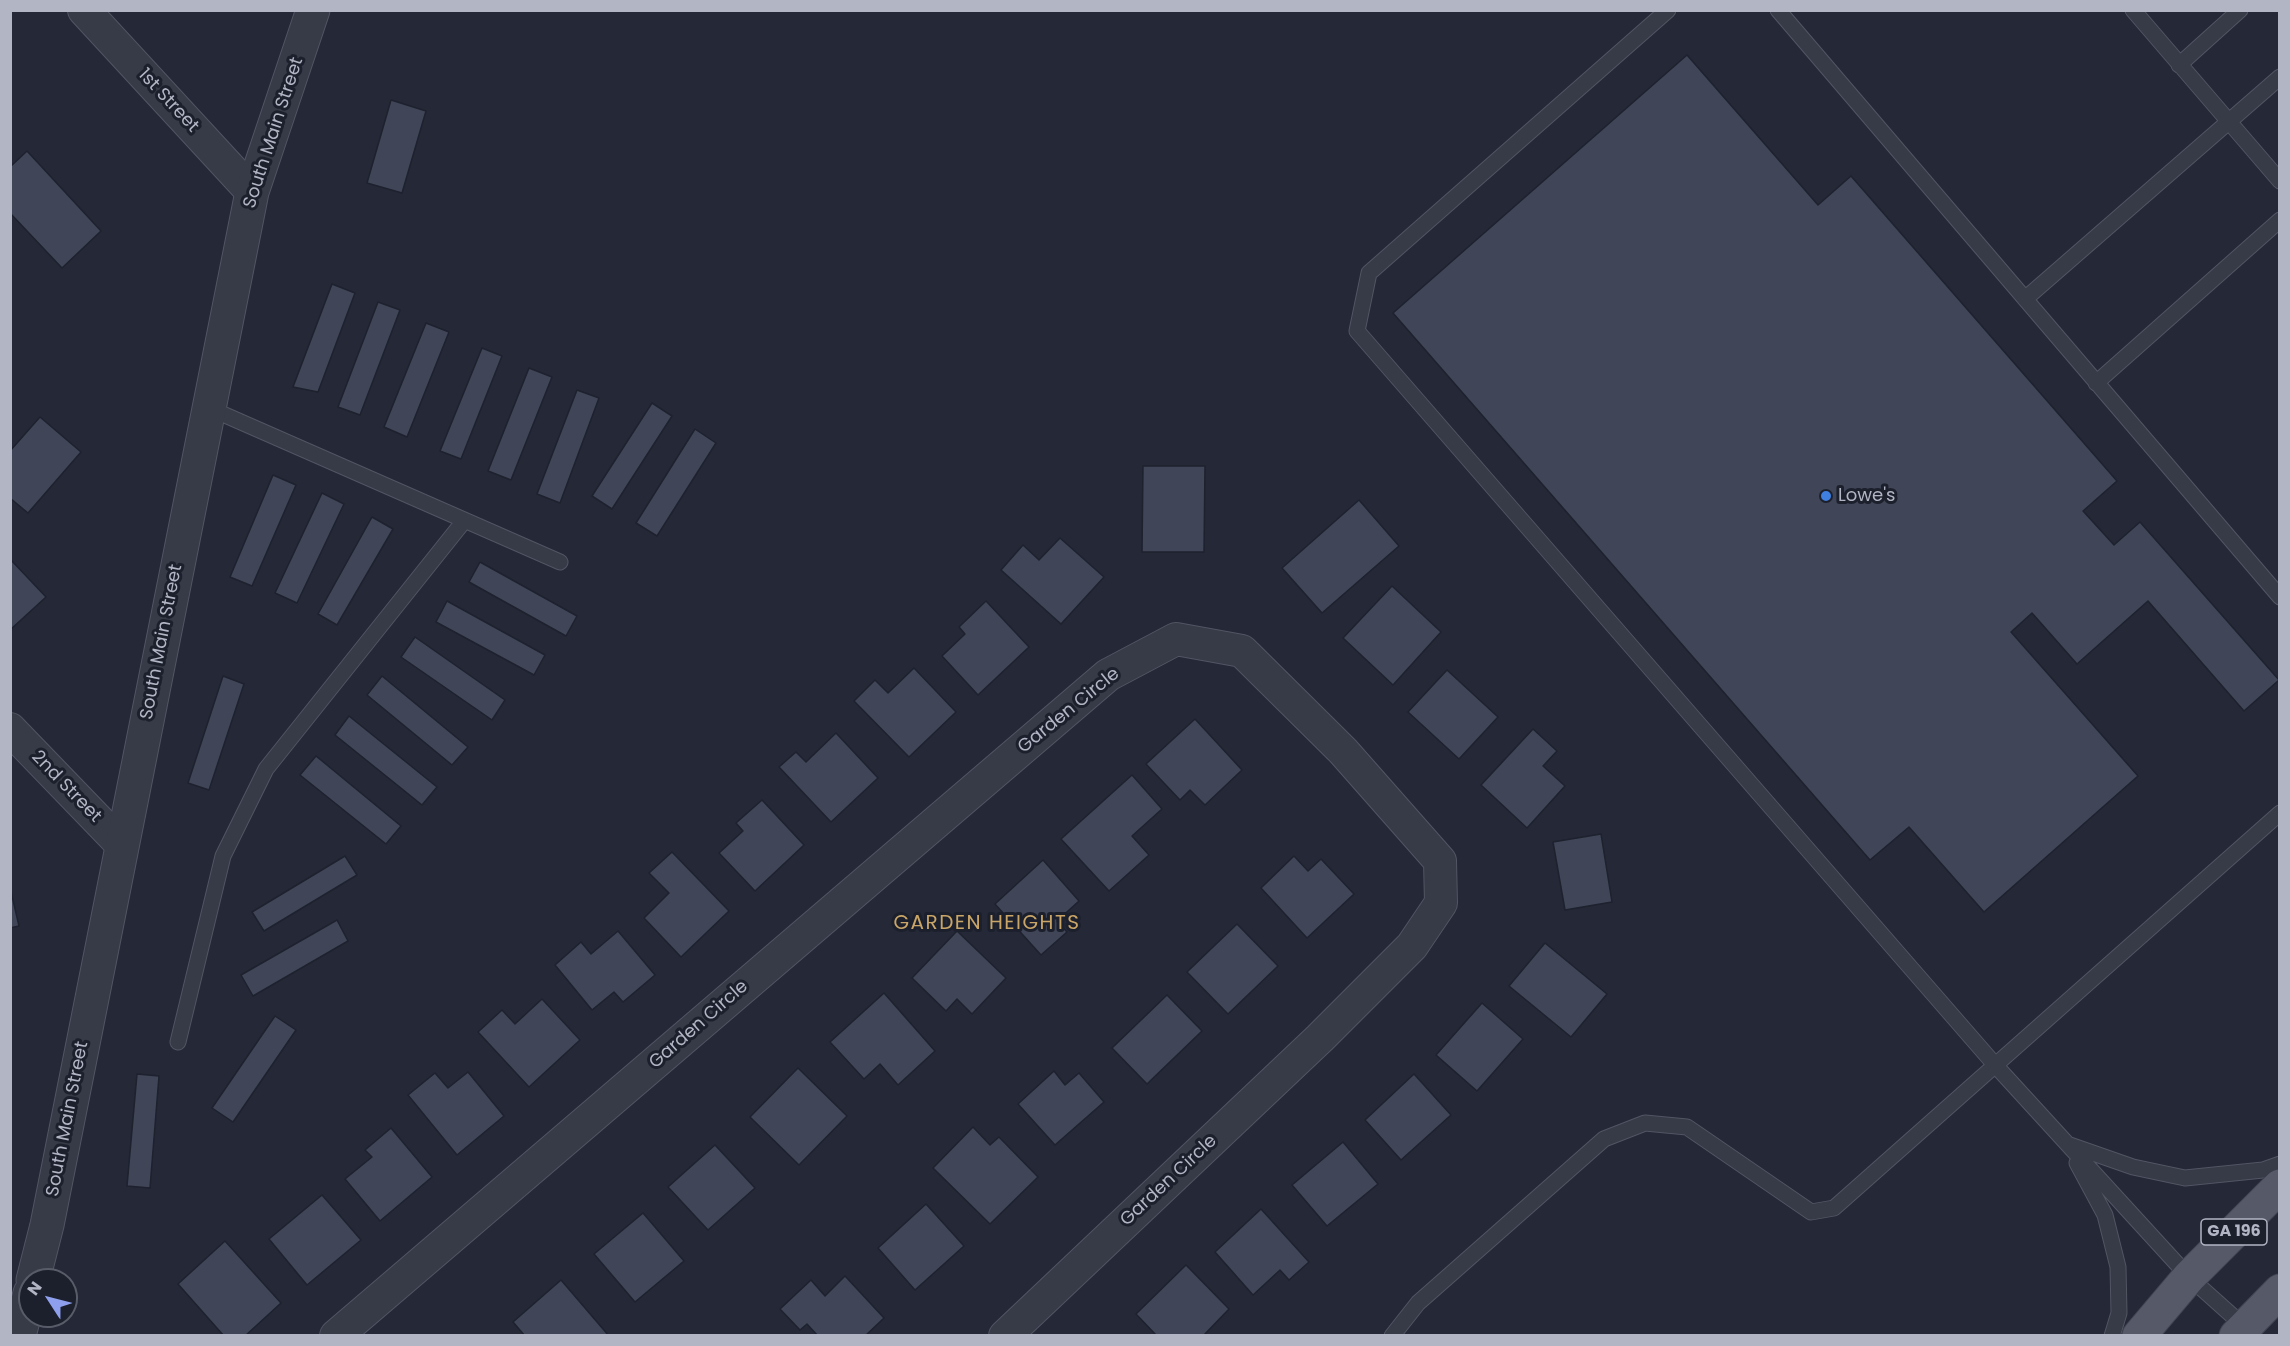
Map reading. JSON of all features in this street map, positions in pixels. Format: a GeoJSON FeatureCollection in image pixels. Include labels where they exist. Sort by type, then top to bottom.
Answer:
{"type":"FeatureCollection","features":[{"type":"Feature","properties":{"kind":"main road","name":"GA 196"},"geometry":{"type":"LineString","coordinates":[[2139,1335],[2189,1277],[2280,1186]]}},
{"type":"Feature","properties":{"kind":"main road"},"geometry":{"type":"LineString","coordinates":[[2244,1332],[2280,1291]]}},
{"type":"Feature","properties":{"kind":"street","name":"1st Street"},"geometry":{"type":"LineString","coordinates":[[84,10],[252,192]]}},
{"type":"Feature","properties":{"kind":"street","name":"South Main Street"},"geometry":{"type":"LineString","coordinates":[[36,1268],[47,1225],[252,192],[314,10]]}},
{"type":"Feature","properties":{"kind":"street","name":"Garden Circle"},"geometry":{"type":"LineString","coordinates":[[336,1335],[1108,675],[1176,639],[1242,651],[1343,752],[1440,861],[1441,903],[1412,946],[1311,1046],[1005,1335]]}},
{"type":"Feature","properties":{"kind":"street","name":"2nd Street"},"geometry":{"type":"LineString","coordinates":[[10,729],[122,845]]}},
{"type":"Feature","properties":{"kind":"lane"},"geometry":{"type":"LineString","coordinates":[[1668,10],[1369,273],[1357,331],[1996,1066],[2189,1277],[2244,1332]]}},
{"type":"Feature","properties":{"kind":"lane"},"geometry":{"type":"LineString","coordinates":[[1778,10],[2280,597]]}},
{"type":"Feature","properties":{"kind":"lane"},"geometry":{"type":"LineString","coordinates":[[2133,10],[2280,181]]}},
{"type":"Feature","properties":{"kind":"lane"},"geometry":{"type":"LineString","coordinates":[[2180,65],[2240,10]]}},
{"type":"Feature","properties":{"kind":"lane"},"geometry":{"type":"LineString","coordinates":[[2025,299],[2280,77]]}},
{"type":"Feature","properties":{"kind":"lane"},"geometry":{"type":"LineString","coordinates":[[2096,383],[2280,220]]}},
{"type":"Feature","properties":{"kind":"lane"},"geometry":{"type":"LineString","coordinates":[[209,408],[560,562]]}},
{"type":"Feature","properties":{"kind":"lane"},"geometry":{"type":"LineString","coordinates":[[178,1042],[223,856],[266,769],[464,521]]}},
{"type":"Feature","properties":{"kind":"lane"},"geometry":{"type":"LineString","coordinates":[[1392,1335],[1418,1303],[1604,1139],[1645,1123],[1687,1127],[1811,1212],[1834,1208],[2280,813]]}},
{"type":"Feature","properties":{"kind":"lane"},"geometry":{"type":"LineString","coordinates":[[2068,1144],[2133,1167],[2185,1178],[2263,1170],[2280,1164]]}},
{"type":"Feature","properties":{"kind":"lane"},"geometry":{"type":"LineString","coordinates":[[2068,1144],[2105,1215],[2118,1267],[2119,1313],[2112,1335]]}},
{"type":"Feature","properties":{"kind":"building","name":"Lowe's"},"geometry":{"type":"Polygon","coordinates":[[[1687,55],[1818,205],[1851,176],[2117,481],[2083,511],[2114,545],[2140,522],[2279,680],[2244,711],[2148,601],[2077,664],[2032,613],[2011,632],[2138,776],[1984,912],[1909,827],[1870,860],[1393,313],[1687,55]]]}},
{"type":"Feature","properties":{"kind":"building"},"geometry":{"type":"Polygon","coordinates":[[[391,100],[426,111],[402,193],[367,183],[391,100]]]}},
{"type":"Feature","properties":{"kind":"building"},"geometry":{"type":"Polygon","coordinates":[[[27,151],[101,231],[62,268],[10,213],[10,167],[27,151]]]}},
{"type":"Feature","properties":{"kind":"building"},"geometry":{"type":"Polygon","coordinates":[[[332,284],[355,293],[318,392],[293,387],[332,284]]]}},
{"type":"Feature","properties":{"kind":"building"},"geometry":{"type":"Polygon","coordinates":[[[378,302],[400,310],[360,415],[338,407],[378,302]]]}},
{"type":"Feature","properties":{"kind":"building"},"geometry":{"type":"Polygon","coordinates":[[[426,323],[449,332],[407,437],[384,427],[426,323]]]}},
{"type":"Feature","properties":{"kind":"building"},"geometry":{"type":"Polygon","coordinates":[[[482,348],[502,356],[461,459],[440,451],[482,348]]]}},
{"type":"Feature","properties":{"kind":"building"},"geometry":{"type":"Polygon","coordinates":[[[529,368],[552,377],[511,480],[488,471],[529,368]]]}},
{"type":"Feature","properties":{"kind":"building"},"geometry":{"type":"Polygon","coordinates":[[[577,390],[599,398],[560,503],[537,494],[577,390]]]}},
{"type":"Feature","properties":{"kind":"building"},"geometry":{"type":"Polygon","coordinates":[[[652,403],[672,416],[612,509],[592,496],[652,403]]]}},
{"type":"Feature","properties":{"kind":"building"},"geometry":{"type":"Polygon","coordinates":[[[40,417],[81,452],[28,513],[10,498],[10,451],[40,417]]]}},
{"type":"Feature","properties":{"kind":"building"},"geometry":{"type":"Polygon","coordinates":[[[695,429],[716,443],[657,536],[636,523],[695,429]]]}},
{"type":"Feature","properties":{"kind":"building"},"geometry":{"type":"Polygon","coordinates":[[[1143,466],[1205,466],[1204,552],[1142,552],[1143,466]]]}},
{"type":"Feature","properties":{"kind":"building"},"geometry":{"type":"Polygon","coordinates":[[[273,475],[296,485],[252,586],[230,577],[273,475]]]}},
{"type":"Feature","properties":{"kind":"building"},"geometry":{"type":"Polygon","coordinates":[[[322,493],[344,504],[297,603],[275,593],[322,493]]]}},
{"type":"Feature","properties":{"kind":"building"},"geometry":{"type":"Polygon","coordinates":[[[1359,500],[1399,546],[1322,613],[1282,568],[1359,500]]]}},
{"type":"Feature","properties":{"kind":"building"},"geometry":{"type":"Polygon","coordinates":[[[372,517],[393,529],[337,625],[318,614],[372,517]]]}},
{"type":"Feature","properties":{"kind":"building"},"geometry":{"type":"Polygon","coordinates":[[[1060,538],[1104,577],[1061,624],[1001,570],[1023,545],[1039,560],[1060,538]]]}},
{"type":"Feature","properties":{"kind":"building"},"geometry":{"type":"Polygon","coordinates":[[[10,559],[46,597],[10,630],[10,559]]]}},
{"type":"Feature","properties":{"kind":"building"},"geometry":{"type":"Polygon","coordinates":[[[480,562],[577,616],[566,636],[469,582],[480,562]]]}},
{"type":"Feature","properties":{"kind":"building"},"geometry":{"type":"Polygon","coordinates":[[[1392,586],[1441,632],[1393,685],[1343,638],[1392,586]]]}},
{"type":"Feature","properties":{"kind":"building"},"geometry":{"type":"Polygon","coordinates":[[[447,601],[545,655],[534,675],[436,622],[447,601]]]}},
{"type":"Feature","properties":{"kind":"building"},"geometry":{"type":"Polygon","coordinates":[[[986,601],[1029,647],[978,695],[942,656],[965,634],[959,627],[986,601]]]}},
{"type":"Feature","properties":{"kind":"building"},"geometry":{"type":"Polygon","coordinates":[[[415,637],[505,700],[492,720],[401,657],[415,637]]]}},
{"type":"Feature","properties":{"kind":"building"},"geometry":{"type":"Polygon","coordinates":[[[914,668],[956,712],[909,757],[854,701],[875,680],[888,693],[914,668]]]}},
{"type":"Feature","properties":{"kind":"building"},"geometry":{"type":"Polygon","coordinates":[[[1447,670],[1498,717],[1459,759],[1408,712],[1447,670]]]}},
{"type":"Feature","properties":{"kind":"building"},"geometry":{"type":"Polygon","coordinates":[[[223,676],[244,684],[209,790],[188,783],[223,676]]]}},
{"type":"Feature","properties":{"kind":"building"},"geometry":{"type":"Polygon","coordinates":[[[382,676],[468,747],[452,765],[367,695],[382,676]]]}},
{"type":"Feature","properties":{"kind":"building"},"geometry":{"type":"Polygon","coordinates":[[[349,716],[437,787],[422,805],[335,735],[349,716]]]}},
{"type":"Feature","properties":{"kind":"building"},"geometry":{"type":"Polygon","coordinates":[[[1195,719],[1242,770],[1205,805],[1190,790],[1180,800],[1146,764],[1195,719]]]}},
{"type":"Feature","properties":{"kind":"building"},"geometry":{"type":"Polygon","coordinates":[[[1533,729],[1557,751],[1543,766],[1565,786],[1527,828],[1481,785],[1533,729]]]}},
{"type":"Feature","properties":{"kind":"building"},"geometry":{"type":"Polygon","coordinates":[[[836,733],[878,778],[831,822],[779,767],[796,752],[806,762],[836,733]]]}},
{"type":"Feature","properties":{"kind":"building"},"geometry":{"type":"Polygon","coordinates":[[[316,756],[401,826],[386,844],[300,775],[316,756]]]}},
{"type":"Feature","properties":{"kind":"building"},"geometry":{"type":"Polygon","coordinates":[[[1132,775],[1162,809],[1132,836],[1149,855],[1109,891],[1061,839],[1132,775]]]}},
{"type":"Feature","properties":{"kind":"building"},"geometry":{"type":"Polygon","coordinates":[[[762,800],[804,845],[755,891],[719,853],[743,831],[736,823],[762,800]]]}},
{"type":"Feature","properties":{"kind":"building"},"geometry":{"type":"Polygon","coordinates":[[[1601,834],[1612,902],[1565,910],[1553,842],[1601,834]]]}},
{"type":"Feature","properties":{"kind":"building"},"geometry":{"type":"Polygon","coordinates":[[[672,852],[729,911],[681,957],[644,918],[669,893],[649,873],[672,852]]]}},
{"type":"Feature","properties":{"kind":"building"},"geometry":{"type":"Polygon","coordinates":[[[345,856],[357,875],[264,931],[252,912],[345,856]]]}},
{"type":"Feature","properties":{"kind":"building"},"geometry":{"type":"Polygon","coordinates":[[[1294,856],[1308,871],[1321,859],[1354,894],[1307,938],[1261,888],[1294,856]]]}},
{"type":"Feature","properties":{"kind":"building"},"geometry":{"type":"Polygon","coordinates":[[[1043,860],[1079,901],[1057,921],[1067,932],[1041,955],[995,904],[1043,860]]]}},
{"type":"Feature","properties":{"kind":"building"},"geometry":{"type":"Polygon","coordinates":[[[10,887],[19,926],[10,928],[10,887]]]}},
{"type":"Feature","properties":{"kind":"building"},"geometry":{"type":"Polygon","coordinates":[[[337,920],[348,941],[253,996],[241,975],[337,920]]]}},
{"type":"Feature","properties":{"kind":"building"},"geometry":{"type":"Polygon","coordinates":[[[1237,924],[1278,966],[1228,1014],[1187,972],[1237,924]]]}},
{"type":"Feature","properties":{"kind":"building"},"geometry":{"type":"Polygon","coordinates":[[[618,931],[655,975],[623,1002],[614,992],[592,1010],[555,965],[581,942],[591,954],[618,931]]]}},
{"type":"Feature","properties":{"kind":"building"},"geometry":{"type":"Polygon","coordinates":[[[957,931],[1006,978],[972,1014],[957,999],[946,1011],[912,978],[957,931]]]}},
{"type":"Feature","properties":{"kind":"building"},"geometry":{"type":"Polygon","coordinates":[[[1545,943],[1607,994],[1571,1037],[1509,986],[1545,943]]]}},
{"type":"Feature","properties":{"kind":"building"},"geometry":{"type":"Polygon","coordinates":[[[884,993],[935,1051],[898,1085],[880,1064],[864,1079],[830,1042],[884,993]]]}},
{"type":"Feature","properties":{"kind":"building"},"geometry":{"type":"Polygon","coordinates":[[[1167,995],[1202,1031],[1147,1084],[1112,1048],[1167,995]]]}},
{"type":"Feature","properties":{"kind":"building"},"geometry":{"type":"Polygon","coordinates":[[[542,999],[580,1040],[529,1087],[478,1032],[502,1010],[515,1024],[542,999]]]}},
{"type":"Feature","properties":{"kind":"building"},"geometry":{"type":"Polygon","coordinates":[[[1482,1003],[1523,1039],[1477,1091],[1436,1055],[1482,1003]]]}},
{"type":"Feature","properties":{"kind":"building"},"geometry":{"type":"Polygon","coordinates":[[[275,1016],[296,1030],[233,1122],[212,1108],[275,1016]]]}},
{"type":"Feature","properties":{"kind":"building"},"geometry":{"type":"Polygon","coordinates":[[[798,1068],[847,1116],[799,1165],[750,1117],[798,1068]]]}},
{"type":"Feature","properties":{"kind":"building"},"geometry":{"type":"Polygon","coordinates":[[[1054,1071],[1065,1085],[1079,1073],[1104,1102],[1055,1145],[1018,1104],[1054,1071]]]}},
{"type":"Feature","properties":{"kind":"building"},"geometry":{"type":"Polygon","coordinates":[[[468,1072],[504,1116],[457,1155],[408,1095],[435,1073],[448,1088],[468,1072]]]}},
{"type":"Feature","properties":{"kind":"building"},"geometry":{"type":"Polygon","coordinates":[[[137,1074],[159,1076],[150,1188],[127,1186],[137,1074]]]}},
{"type":"Feature","properties":{"kind":"building"},"geometry":{"type":"Polygon","coordinates":[[[1414,1074],[1451,1115],[1401,1160],[1365,1120],[1414,1074]]]}},
{"type":"Feature","properties":{"kind":"building"},"geometry":{"type":"Polygon","coordinates":[[[973,1127],[990,1145],[999,1137],[1038,1177],[990,1224],[933,1168],[973,1127]]]}},
{"type":"Feature","properties":{"kind":"building"},"geometry":{"type":"Polygon","coordinates":[[[391,1128],[432,1177],[380,1221],[345,1179],[372,1157],[365,1150],[391,1128]]]}},
{"type":"Feature","properties":{"kind":"building"},"geometry":{"type":"Polygon","coordinates":[[[1343,1142],[1378,1184],[1327,1226],[1292,1185],[1343,1142]]]}},
{"type":"Feature","properties":{"kind":"building"},"geometry":{"type":"Polygon","coordinates":[[[715,1145],[755,1188],[708,1230],[668,1187],[715,1145]]]}},
{"type":"Feature","properties":{"kind":"building"},"geometry":{"type":"Polygon","coordinates":[[[322,1195],[361,1240],[307,1285],[269,1239],[322,1195]]]}},
{"type":"Feature","properties":{"kind":"building"},"geometry":{"type":"Polygon","coordinates":[[[926,1204],[964,1246],[915,1290],[878,1248],[926,1204]]]}},
{"type":"Feature","properties":{"kind":"building"},"geometry":{"type":"Polygon","coordinates":[[[1261,1209],[1309,1262],[1289,1280],[1280,1270],[1253,1295],[1215,1252],[1261,1209]]]}},
{"type":"Feature","properties":{"kind":"building"},"geometry":{"type":"Polygon","coordinates":[[[643,1213],[684,1261],[635,1302],[594,1254],[643,1213]]]}},
{"type":"Feature","properties":{"kind":"building"},"geometry":{"type":"Polygon","coordinates":[[[225,1241],[281,1303],[245,1336],[224,1336],[178,1284],[225,1241]]]}},
{"type":"Feature","properties":{"kind":"building"},"geometry":{"type":"Polygon","coordinates":[[[1186,1265],[1229,1309],[1203,1336],[1157,1336],[1136,1314],[1186,1265]]]}},
{"type":"Feature","properties":{"kind":"building"},"geometry":{"type":"Polygon","coordinates":[[[845,1276],[884,1318],[865,1336],[818,1336],[807,1324],[800,1330],[780,1309],[811,1280],[825,1296],[845,1276]]]}},
{"type":"Feature","properties":{"kind":"building"},"geometry":{"type":"Polygon","coordinates":[[[561,1280],[609,1336],[525,1336],[513,1322],[561,1280]]]}},
{"type":"Feature","properties":{"kind":"place","name":"Lowe's"},"geometry":{"type":"Point","coordinates":[1826,496]}},
{"type":"Feature","properties":{"kind":"district","name":"GARDEN HEIGHTS"},"geometry":{"type":"Point","coordinates":[987,924]}}]}
